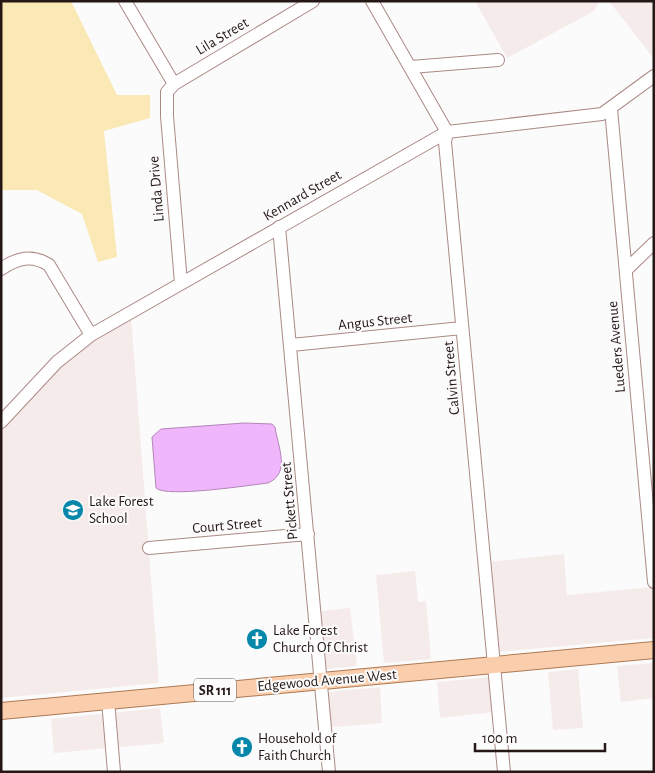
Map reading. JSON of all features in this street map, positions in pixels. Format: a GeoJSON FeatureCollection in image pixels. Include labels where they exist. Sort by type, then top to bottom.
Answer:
{"type":"FeatureCollection","features":[{"type":"Feature","properties":{"kind":"main road","name":"Edgewood Avenue West"},"geometry":{"type":"LineString","coordinates":[[1,711],[654,650]]}},
{"type":"Feature","properties":{"kind":"street"},"geometry":{"type":"LineString","coordinates":[[124,1],[171,88]]}},
{"type":"Feature","properties":{"kind":"street","name":"Lila Street"},"geometry":{"type":"LineString","coordinates":[[171,88],[313,1]]}},
{"type":"Feature","properties":{"kind":"street"},"geometry":{"type":"LineString","coordinates":[[372,1],[447,132]]}},
{"type":"Feature","properties":{"kind":"street"},"geometry":{"type":"LineString","coordinates":[[411,67],[498,60]]}},
{"type":"Feature","properties":{"kind":"street","name":"Kennard Street"},"geometry":{"type":"LineString","coordinates":[[1,422],[57,362],[91,335],[447,132],[592,117],[611,109],[654,76]]}},
{"type":"Feature","properties":{"kind":"street","name":"Linda Drive"},"geometry":{"type":"LineString","coordinates":[[171,88],[167,116],[181,283]]}},
{"type":"Feature","properties":{"kind":"street","name":"Lueders Avenue"},"geometry":{"type":"LineString","coordinates":[[611,109],[654,582]]}},
{"type":"Feature","properties":{"kind":"street","name":"Calvin Street"},"geometry":{"type":"LineString","coordinates":[[447,132],[445,142],[504,772]]}},
{"type":"Feature","properties":{"kind":"street","name":"Pickett Street"},"geometry":{"type":"LineString","coordinates":[[279,227],[329,772]]}},
{"type":"Feature","properties":{"kind":"street"},"geometry":{"type":"LineString","coordinates":[[626,270],[654,243]]}},
{"type":"Feature","properties":{"kind":"street"},"geometry":{"type":"LineString","coordinates":[[1,269],[14,260],[24,258],[40,260],[49,265],[91,335]]}},
{"type":"Feature","properties":{"kind":"street","name":"Angus Street"},"geometry":{"type":"LineString","coordinates":[[291,345],[462,328]]}},
{"type":"Feature","properties":{"kind":"street","name":"Court Street"},"geometry":{"type":"LineString","coordinates":[[149,548],[308,534]]}},
{"type":"Feature","properties":{"kind":"street"},"geometry":{"type":"LineString","coordinates":[[108,700],[114,772]]}},
{"type":"Feature","properties":{"kind":"shaded area"},"geometry":{"type":"Polygon","coordinates":[[[1,1],[71,1],[117,95],[150,95],[150,118],[104,131],[117,257],[98,262],[82,214],[37,190],[1,190],[1,1]]]}},
{"type":"Feature","properties":{"kind":"shaded area"},"geometry":{"type":"Polygon","coordinates":[[[475,1],[600,1],[594,11],[507,58],[475,1]]]}},
{"type":"Feature","properties":{"kind":"shaded area"},"geometry":{"type":"Polygon","coordinates":[[[609,1],[654,1],[654,59],[609,1]]]}},
{"type":"Feature","properties":{"kind":"shaded area","name":"Lake Forest School"},"geometry":{"type":"Polygon","coordinates":[[[131,316],[159,683],[1,698],[1,427],[74,353],[131,316]]]}},
{"type":"Feature","properties":{"kind":"shaded area"},"geometry":{"type":"Polygon","coordinates":[[[244,423],[272,424],[275,427],[281,466],[275,479],[268,483],[209,490],[175,492],[156,488],[152,437],[161,429],[244,423]]]}},
{"type":"Feature","properties":{"kind":"shaded area"},"geometry":{"type":"Polygon","coordinates":[[[564,554],[567,595],[654,587],[654,638],[497,652],[488,562],[564,554]]]}},
{"type":"Feature","properties":{"kind":"shaded area"},"geometry":{"type":"Polygon","coordinates":[[[415,571],[418,602],[426,601],[431,659],[384,663],[376,575],[415,571]]]}},
{"type":"Feature","properties":{"kind":"shaded area"},"geometry":{"type":"Polygon","coordinates":[[[350,608],[357,666],[316,670],[311,612],[350,608]]]}},
{"type":"Feature","properties":{"kind":"shaded area"},"geometry":{"type":"Polygon","coordinates":[[[653,663],[654,698],[621,702],[617,666],[653,663]]]}},
{"type":"Feature","properties":{"kind":"shaded area"},"geometry":{"type":"Polygon","coordinates":[[[578,669],[583,728],[553,730],[548,672],[578,669]]]}},
{"type":"Feature","properties":{"kind":"shaded area"},"geometry":{"type":"Polygon","coordinates":[[[490,677],[495,712],[440,718],[437,682],[490,677]]]}},
{"type":"Feature","properties":{"kind":"shaded area"},"geometry":{"type":"Polygon","coordinates":[[[380,687],[382,723],[321,728],[317,693],[380,687]]]}},
{"type":"Feature","properties":{"kind":"shaded area"},"geometry":{"type":"Polygon","coordinates":[[[160,708],[164,743],[54,753],[51,719],[160,708]]]}},
{"type":"Feature","properties":{"kind":"place","name":"Lake Forest School"},"geometry":{"type":"Point","coordinates":[73,510]}},
{"type":"Feature","properties":{"kind":"place","name":"Lake Forest Church Of Christ"},"geometry":{"type":"Point","coordinates":[257,639]}},
{"type":"Feature","properties":{"kind":"place","name":"Household of Faith Church"},"geometry":{"type":"Point","coordinates":[242,747]}}]}
